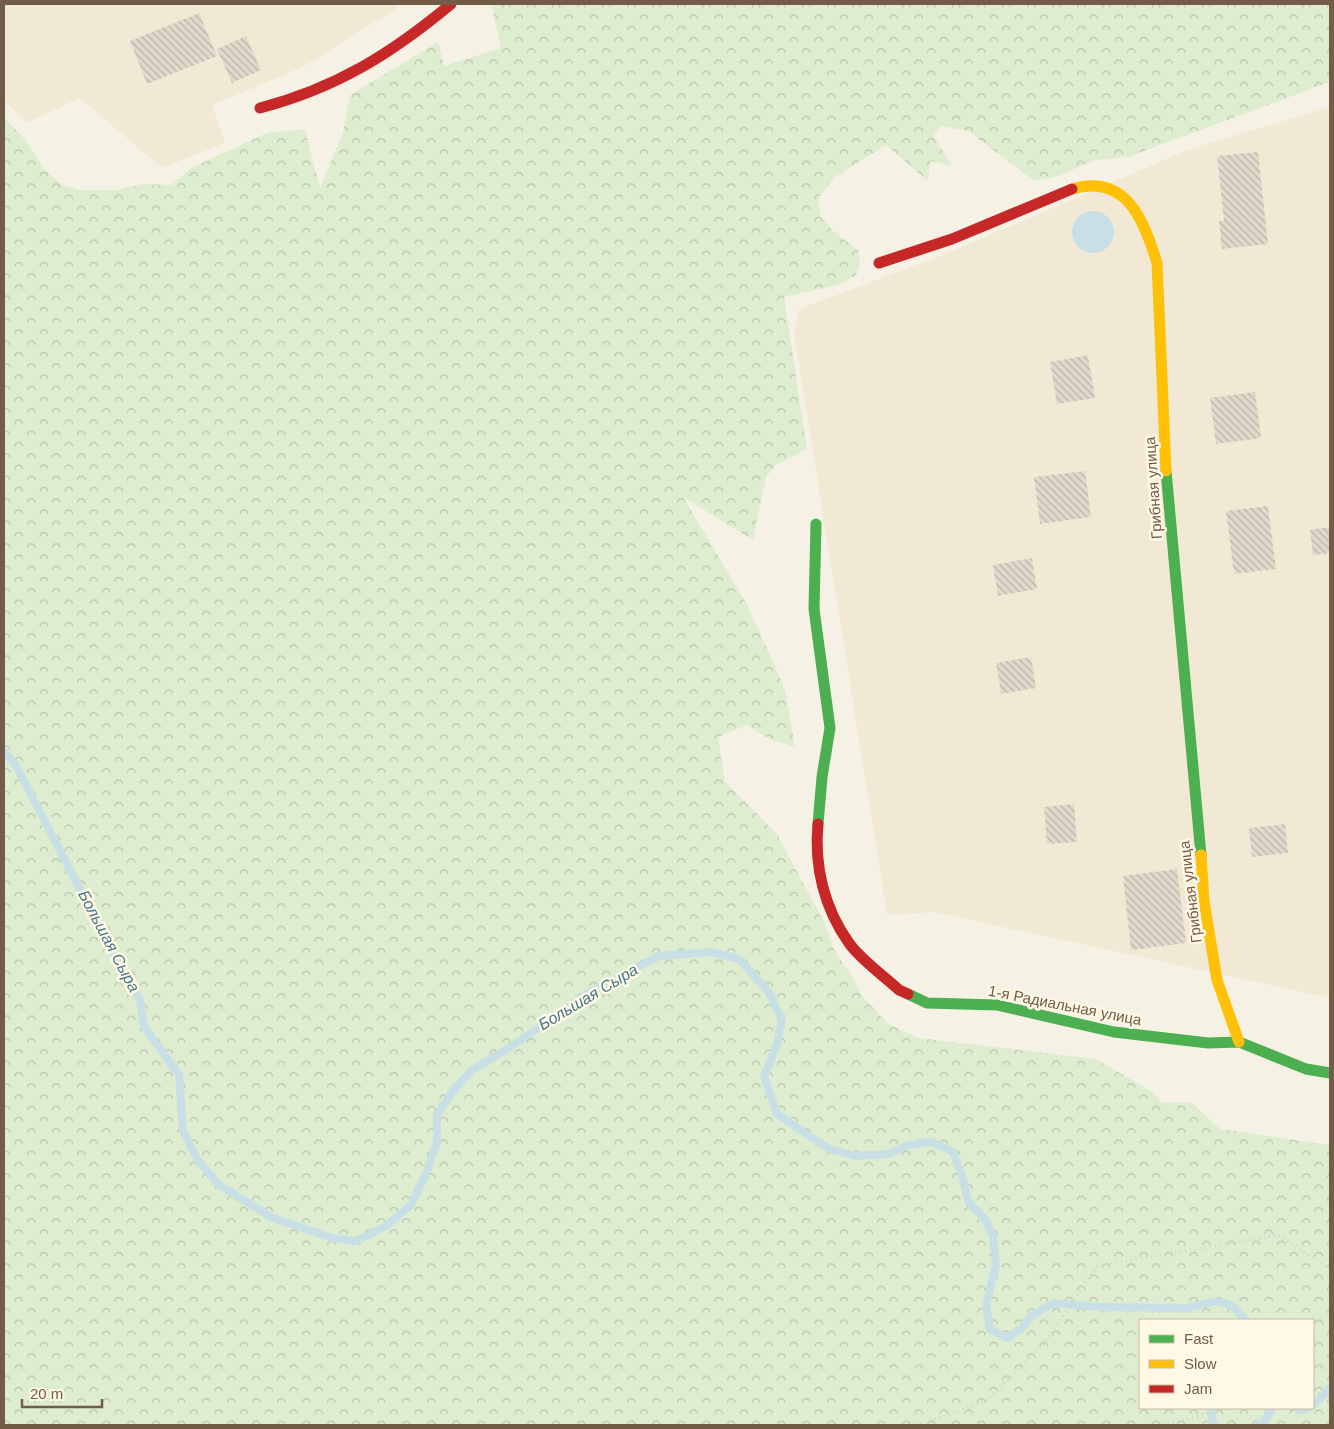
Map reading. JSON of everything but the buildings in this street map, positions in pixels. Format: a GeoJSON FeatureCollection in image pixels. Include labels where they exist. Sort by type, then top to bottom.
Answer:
{"type":"FeatureCollection","features":[{"type":"Feature","properties":{"kind":"street"},"geometry":{"type":"LineString","coordinates":[[260,108],[314,94],[341,81],[394,50],[451,4]]}},
{"type":"Feature","properties":{"kind":"street","name":"Грибная улица"},"geometry":{"type":"LineString","coordinates":[[879,263],[944,242],[1073,187],[1088,184],[1106,186],[1126,198],[1147,230],[1157,263],[1167,502],[1195,773],[1204,901],[1217,980],[1239,1042]]}},
{"type":"Feature","properties":{"kind":"street","name":"1-я Радиальная улица"},"geometry":{"type":"LineString","coordinates":[[816,524],[814,610],[830,728],[822,777],[816,847],[824,897],[849,944],[899,990],[927,1003],[997,1005],[1114,1032],[1208,1043],[1239,1042],[1306,1069],[1330,1074]]}},
{"type":"Feature","properties":{"kind":"path"},"geometry":{"type":"LineString","coordinates":[[905,1425],[927,1422],[985,1402],[1043,1345],[1097,1266],[1278,1234],[1330,1269]]}},
{"type":"Feature","properties":{"kind":"path"},"geometry":{"type":"LineString","coordinates":[[1314,1394],[1330,1396]]}},
{"type":"Feature","properties":{"kind":"path"},"geometry":{"type":"LineString","coordinates":[[1144,1425],[1170,1423],[1225,1409]]}},
{"type":"Feature","properties":{"kind":"shaded area"},"geometry":{"type":"Polygon","coordinates":[[[4,4],[400,4],[394,10],[303,67],[212,105],[225,143],[162,168],[80,98],[26,123],[4,100],[4,4]]]}},
{"type":"Feature","properties":{"kind":"shaded area"},"geometry":{"type":"Polygon","coordinates":[[[1330,107],[1330,998],[934,912],[887,915],[794,333],[799,309],[948,253],[1187,150],[1330,107]]]}},
{"type":"Feature","properties":{"kind":"green space"},"geometry":{"type":"Polygon","coordinates":[[[491,4],[1330,4],[1330,82],[1128,157],[1096,160],[1052,178],[1033,180],[968,131],[941,126],[933,135],[952,166],[930,161],[928,181],[886,145],[835,177],[819,197],[820,216],[833,231],[858,250],[860,263],[856,275],[842,284],[784,297],[807,449],[776,465],[766,477],[753,540],[683,497],[745,601],[772,659],[785,690],[795,747],[769,739],[747,725],[718,737],[725,782],[777,834],[824,922],[835,952],[851,974],[862,996],[888,1024],[918,1038],[1096,1059],[1151,1091],[1162,1103],[1191,1102],[1220,1129],[1330,1145],[1330,1425],[4,1425],[4,117],[27,142],[44,169],[62,185],[81,190],[117,190],[143,184],[172,185],[191,168],[269,132],[305,130],[320,188],[343,132],[350,95],[438,42],[444,66],[501,48],[491,4]]]}},
{"type":"Feature","properties":{"kind":"water"},"geometry":{"type":"Polygon","coordinates":[[[1089,211],[1097,211],[1108,217],[1114,232],[1108,247],[1097,253],[1089,253],[1078,247],[1072,236],[1072,228],[1078,217],[1089,211]]]}},
{"type":"Feature","properties":{"kind":"waterway","name":"Большая Сыра"},"geometry":{"type":"LineString","coordinates":[[4,752],[15,764],[123,972],[140,1000],[144,1027],[179,1075],[183,1131],[197,1159],[218,1184],[273,1218],[332,1238],[356,1241],[386,1226],[411,1205],[426,1174],[437,1142],[437,1115],[452,1092],[472,1070],[512,1046],[590,992],[659,956],[711,952],[739,959],[768,991],[782,1020],[777,1044],[764,1077],[777,1114],[829,1149],[856,1156],[889,1154],[908,1145],[932,1142],[953,1152],[969,1203],[984,1218],[993,1235],[996,1265],[986,1305],[990,1329],[1007,1338],[1022,1328],[1032,1315],[1054,1303],[1098,1307],[1186,1308],[1217,1301],[1231,1305],[1245,1319]]}},
{"type":"Feature","properties":{"kind":"waterway","name":"Большая Сыра"},"geometry":{"type":"LineString","coordinates":[[1314,1404],[1330,1388]]}},
{"type":"Feature","properties":{"kind":"waterway","name":"Большая Сыра"},"geometry":{"type":"LineString","coordinates":[[1211,1409],[1215,1425]]}},
{"type":"Feature","properties":{"kind":"waterway","name":"Большая Сыра"},"geometry":{"type":"LineString","coordinates":[[1258,1425],[1264,1422],[1271,1409]]}},
{"type":"Feature","properties":{"kind":"waterway","name":"Большая Сыра"},"geometry":{"type":"LineString","coordinates":[[1298,1409],[1304,1409]]}},
{"type":"Feature","properties":{"kind":"traffic: fast"},"geometry":{"type":"LineString","coordinates":[[1166,471],[1201,855]]}},
{"type":"Feature","properties":{"kind":"traffic: fast"},"geometry":{"type":"LineString","coordinates":[[816,524],[814,609],[830,728],[822,777],[818,824]]}},
{"type":"Feature","properties":{"kind":"traffic: fast"},"geometry":{"type":"LineString","coordinates":[[908,994],[927,1003],[997,1005],[1114,1032],[1208,1043],[1239,1042],[1306,1069],[1330,1073]]}},
{"type":"Feature","properties":{"kind":"traffic: slow"},"geometry":{"type":"LineString","coordinates":[[1072,189],[1091,186],[1106,188],[1119,194],[1139,216],[1152,247],[1157,263],[1166,471]]}},
{"type":"Feature","properties":{"kind":"traffic: slow"},"geometry":{"type":"LineString","coordinates":[[1201,855],[1204,901],[1217,980],[1239,1042]]}},
{"type":"Feature","properties":{"kind":"traffic: jam"},"geometry":{"type":"LineString","coordinates":[[260,108],[313,90],[362,67],[407,39],[451,4]]}},
{"type":"Feature","properties":{"kind":"traffic: jam"},"geometry":{"type":"LineString","coordinates":[[879,263],[952,239],[1072,189]]}},
{"type":"Feature","properties":{"kind":"traffic: jam"},"geometry":{"type":"LineString","coordinates":[[818,824],[819,871],[827,901],[840,930],[866,961],[899,990],[908,994]]}}]}
